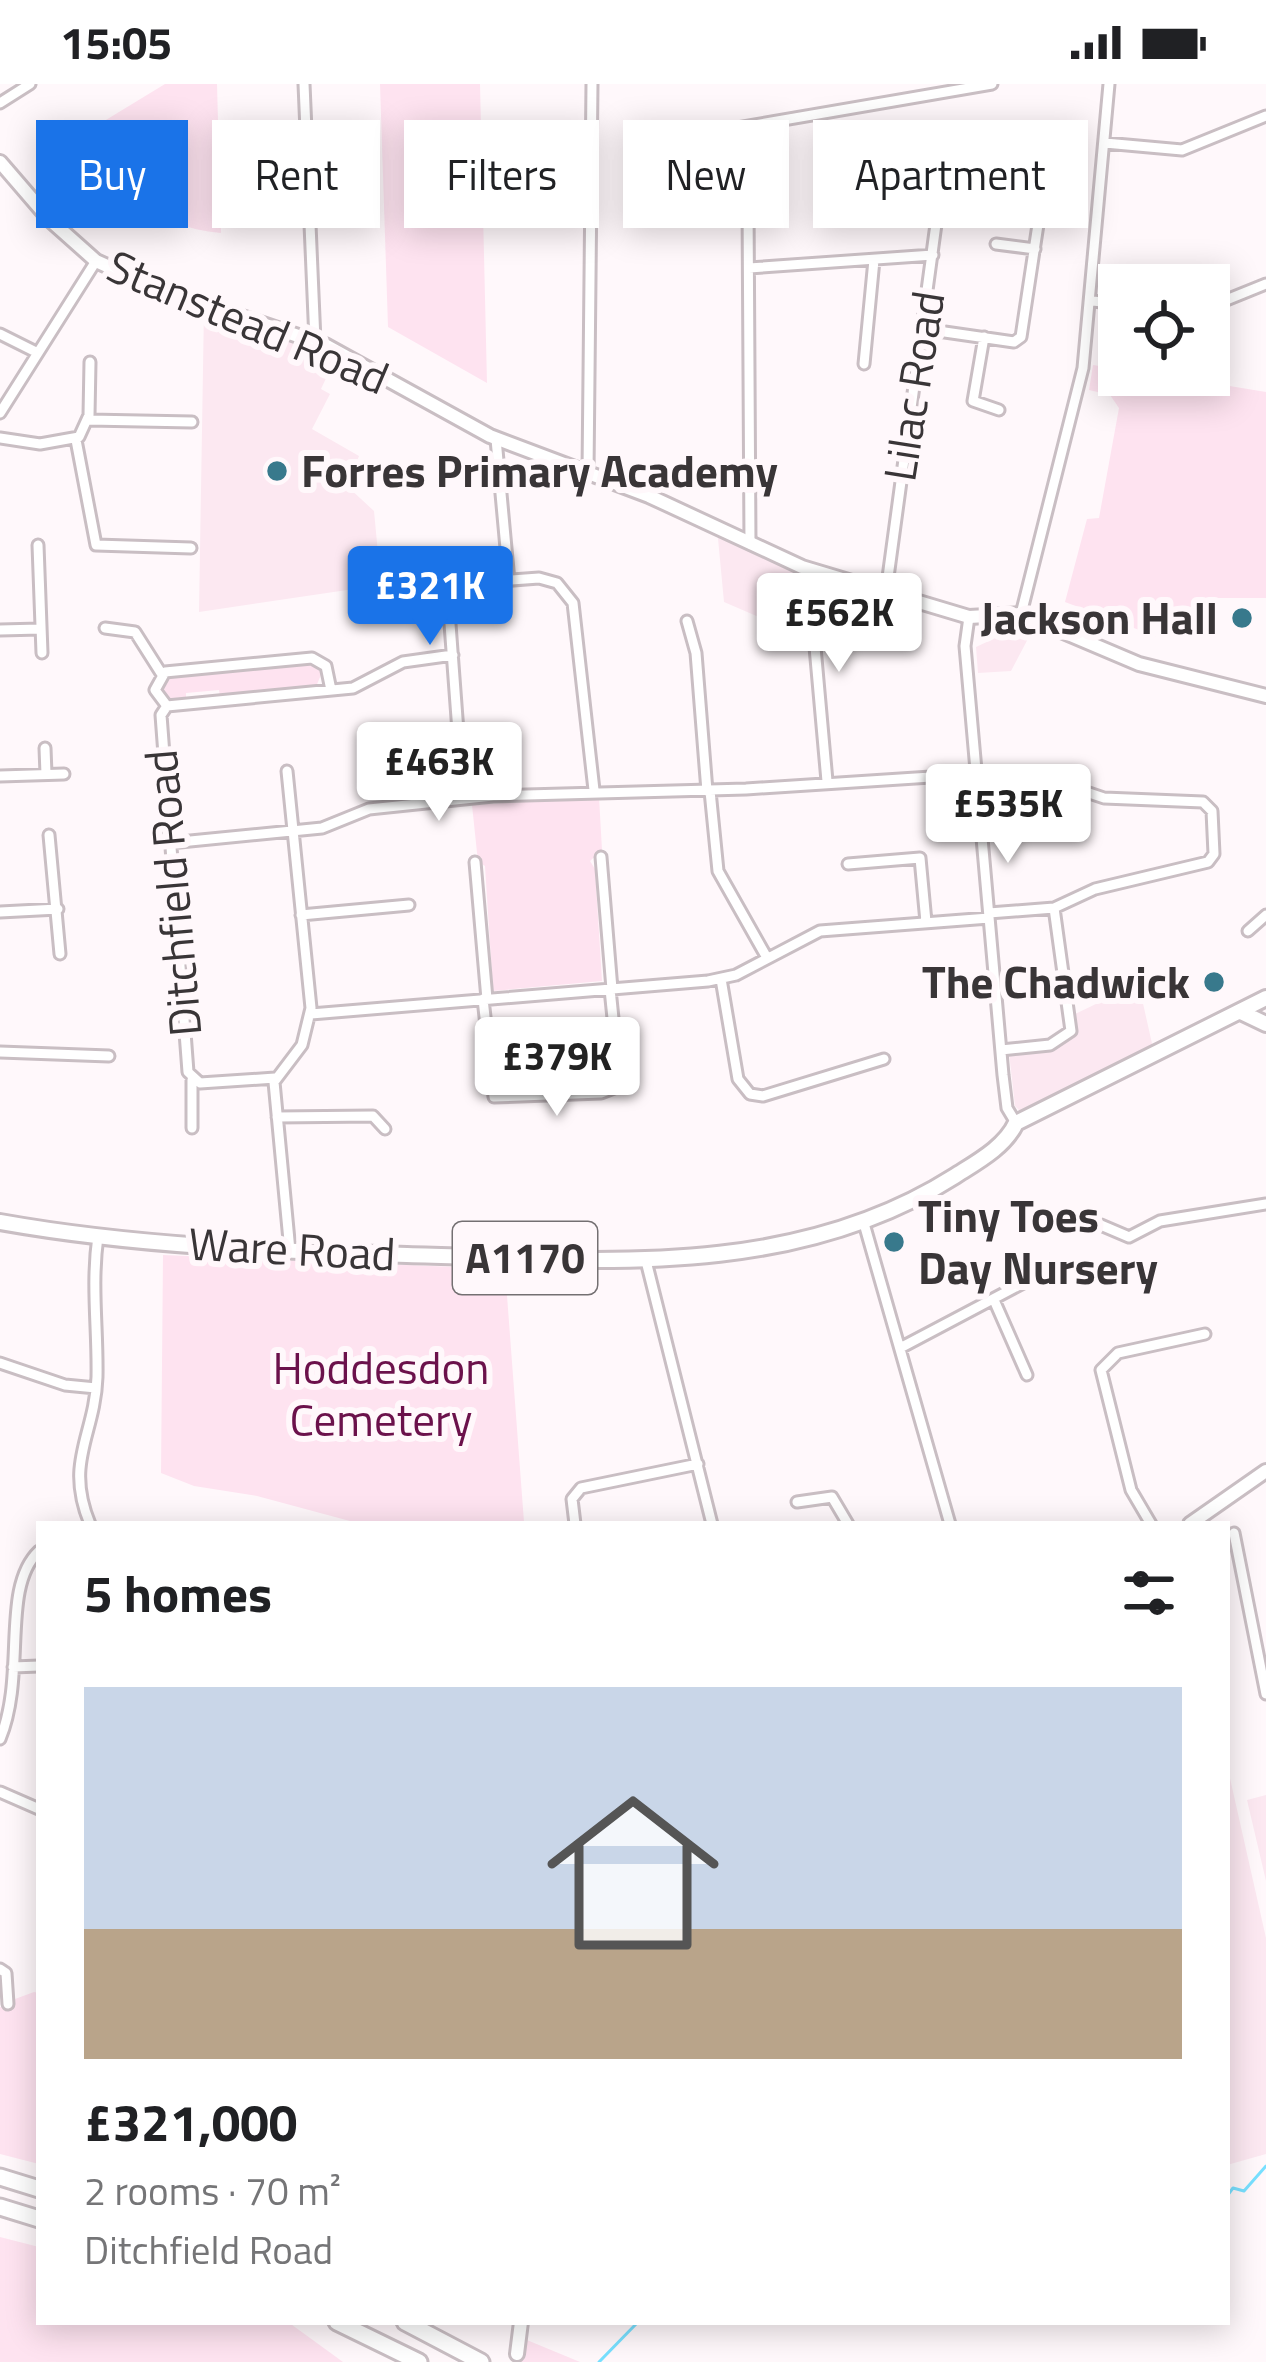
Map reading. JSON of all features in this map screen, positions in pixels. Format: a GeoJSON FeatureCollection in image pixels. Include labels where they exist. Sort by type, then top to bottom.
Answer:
{"type":"FeatureCollection","features":[{"type":"Feature","properties":{"kind":"highway"},"geometry":{"type":"LineString","coordinates":[[0,2177],[36,2187]]}},
{"type":"Feature","properties":{"kind":"highway"},"geometry":{"type":"LineString","coordinates":[[0,2207],[36,2218]]}},
{"type":"Feature","properties":{"kind":"highway"},"geometry":{"type":"LineString","coordinates":[[343,2325],[419,2362]]}},
{"type":"Feature","properties":{"kind":"highway"},"geometry":{"type":"LineString","coordinates":[[411,2325],[481,2362]]}},
{"type":"Feature","properties":{"kind":"main road","name":"Ware Road"},"geometry":{"type":"LineString","coordinates":[[0,1222],[98,1236],[290,1251],[646,1261],[754,1251],[863,1220],[962,1172],[1003,1141],[1016,1123],[1266,998]]}},
{"type":"Feature","properties":{"kind":"main road"},"geometry":{"type":"LineString","coordinates":[[1243,1013],[1266,1024]]}},
{"type":"Feature","properties":{"kind":"street"},"geometry":{"type":"LineString","coordinates":[[0,103],[30,84]]}},
{"type":"Feature","properties":{"kind":"street"},"geometry":{"type":"LineString","coordinates":[[304,84],[315,340]]}},
{"type":"Feature","properties":{"kind":"street"},"geometry":{"type":"LineString","coordinates":[[588,472],[592,84]]}},
{"type":"Feature","properties":{"kind":"street"},"geometry":{"type":"LineString","coordinates":[[787,120],[992,84]]}},
{"type":"Feature","properties":{"kind":"street"},"geometry":{"type":"LineString","coordinates":[[1021,614],[1083,368],[1093,301],[1109,84]]}},
{"type":"Feature","properties":{"kind":"street"},"geometry":{"type":"LineString","coordinates":[[1105,143],[1182,150],[1266,116]]}},
{"type":"Feature","properties":{"kind":"street","name":"Stanstead Road"},"geometry":{"type":"LineString","coordinates":[[0,162],[56,226],[96,261],[156,288],[315,340],[496,439],[588,472],[808,569],[969,617],[1021,614],[1139,664],[1266,696]]}},
{"type":"Feature","properties":{"kind":"street"},"geometry":{"type":"LineString","coordinates":[[748,228],[751,544]]}},
{"type":"Feature","properties":{"kind":"street","name":"Lilac Road"},"geometry":{"type":"LineString","coordinates":[[886,592],[902,449],[936,228]]}},
{"type":"Feature","properties":{"kind":"street"},"geometry":{"type":"LineString","coordinates":[[924,329],[1014,342],[1021,337],[1038,228]]}},
{"type":"Feature","properties":{"kind":"street"},"geometry":{"type":"LineString","coordinates":[[996,244],[1035,249]]}},
{"type":"Feature","properties":{"kind":"street"},"geometry":{"type":"LineString","coordinates":[[749,268],[933,255]]}},
{"type":"Feature","properties":{"kind":"street"},"geometry":{"type":"LineString","coordinates":[[864,364],[874,260]]}},
{"type":"Feature","properties":{"kind":"street"},"geometry":{"type":"LineString","coordinates":[[0,413],[96,261]]}},
{"type":"Feature","properties":{"kind":"street"},"geometry":{"type":"LineString","coordinates":[[1230,299],[1266,284]]}},
{"type":"Feature","properties":{"kind":"street"},"geometry":{"type":"LineString","coordinates":[[1093,301],[1098,302]]}},
{"type":"Feature","properties":{"kind":"street"},"geometry":{"type":"LineString","coordinates":[[0,334],[36,352]]}},
{"type":"Feature","properties":{"kind":"street"},"geometry":{"type":"LineString","coordinates":[[983,338],[973,401],[999,410]]}},
{"type":"Feature","properties":{"kind":"street"},"geometry":{"type":"LineString","coordinates":[[90,362],[88,420],[76,440],[96,545],[191,548]]}},
{"type":"Feature","properties":{"kind":"street"},"geometry":{"type":"LineString","coordinates":[[88,420],[192,422]]}},
{"type":"Feature","properties":{"kind":"street"},"geometry":{"type":"LineString","coordinates":[[0,438],[40,444],[76,440]]}},
{"type":"Feature","properties":{"kind":"street"},"geometry":{"type":"LineString","coordinates":[[496,439],[509,580]]}},
{"type":"Feature","properties":{"kind":"street"},"geometry":{"type":"LineString","coordinates":[[38,545],[41,653]]}},
{"type":"Feature","properties":{"kind":"street"},"geometry":{"type":"LineString","coordinates":[[808,569],[827,781]]}},
{"type":"Feature","properties":{"kind":"street"},"geometry":{"type":"LineString","coordinates":[[463,799],[448,597],[453,588],[509,580],[550,580],[571,597],[594,790]]}},
{"type":"Feature","properties":{"kind":"street"},"geometry":{"type":"LineString","coordinates":[[969,617],[965,642],[1001,1050],[1007,1108],[1016,1123]]}},
{"type":"Feature","properties":{"kind":"street"},"geometry":{"type":"LineString","coordinates":[[687,621],[697,653],[722,883],[766,956]]}},
{"type":"Feature","properties":{"kind":"street"},"geometry":{"type":"LineString","coordinates":[[105,628],[135,632],[161,673],[312,658],[326,666],[331,690]]}},
{"type":"Feature","properties":{"kind":"street"},"geometry":{"type":"LineString","coordinates":[[0,630],[40,629]]}},
{"type":"Feature","properties":{"kind":"street","name":"Ditchfield Road"},"geometry":{"type":"LineString","coordinates":[[167,706],[359,686],[403,662],[453,655]]}},
{"type":"Feature","properties":{"kind":"street","name":"Ditchfield Road"},"geometry":{"type":"LineString","coordinates":[[161,673],[155,690],[167,706]]}},
{"type":"Feature","properties":{"kind":"street","name":"Ditchfield Road"},"geometry":{"type":"LineString","coordinates":[[167,706],[160,725],[192,1080],[192,1128]]}},
{"type":"Feature","properties":{"kind":"street"},"geometry":{"type":"LineString","coordinates":[[45,748],[46,774]]}},
{"type":"Feature","properties":{"kind":"street"},"geometry":{"type":"LineString","coordinates":[[287,771],[311,1014],[302,1046],[275,1078],[290,1251]]}},
{"type":"Feature","properties":{"kind":"street"},"geometry":{"type":"LineString","coordinates":[[0,776],[64,774]]}},
{"type":"Feature","properties":{"kind":"street"},"geometry":{"type":"LineString","coordinates":[[170,843],[329,827],[369,809],[463,799],[594,790],[709,791],[827,781],[1036,775],[1096,797],[1203,802],[1212,811],[1214,851],[1208,862],[1088,891],[1054,908],[832,929],[721,979],[311,1014]]}},
{"type":"Feature","properties":{"kind":"street"},"geometry":{"type":"LineString","coordinates":[[49,835],[60,954]]}},
{"type":"Feature","properties":{"kind":"street"},"geometry":{"type":"LineString","coordinates":[[475,862],[492,1094],[505,1100],[602,1094],[616,1085],[601,857]]}},
{"type":"Feature","properties":{"kind":"street"},"geometry":{"type":"LineString","coordinates":[[848,864],[920,858],[926,922]]}},
{"type":"Feature","properties":{"kind":"street"},"geometry":{"type":"LineString","coordinates":[[301,915],[409,905]]}},
{"type":"Feature","properties":{"kind":"street"},"geometry":{"type":"LineString","coordinates":[[1001,1050],[1045,1046],[1071,1031],[1054,908]]}},
{"type":"Feature","properties":{"kind":"street"},"geometry":{"type":"LineString","coordinates":[[0,912],[58,909]]}},
{"type":"Feature","properties":{"kind":"street"},"geometry":{"type":"LineString","coordinates":[[1248,931],[1266,915]]}},
{"type":"Feature","properties":{"kind":"street"},"geometry":{"type":"LineString","coordinates":[[721,979],[737,1078],[750,1094],[763,1096],[884,1059]]}},
{"type":"Feature","properties":{"kind":"street"},"geometry":{"type":"LineString","coordinates":[[0,1052],[109,1056]]}},
{"type":"Feature","properties":{"kind":"street","name":"Ditchfield Road"},"geometry":{"type":"LineString","coordinates":[[192,1080],[275,1078]]}},
{"type":"Feature","properties":{"kind":"street"},"geometry":{"type":"LineString","coordinates":[[277,1117],[373,1116],[385,1104]]}},
{"type":"Feature","properties":{"kind":"street"},"geometry":{"type":"LineString","coordinates":[[373,1116],[385,1129]]}},
{"type":"Feature","properties":{"kind":"street"},"geometry":{"type":"LineString","coordinates":[[1055,1221],[1082,1217],[1129,1237],[1160,1221],[1266,1204]]}},
{"type":"Feature","properties":{"kind":"street"},"geometry":{"type":"LineString","coordinates":[[863,1220],[949,1521]]}},
{"type":"Feature","properties":{"kind":"street"},"geometry":{"type":"LineString","coordinates":[[89,1521],[77,1460],[96,1388],[91,1288],[98,1236]]}},
{"type":"Feature","properties":{"kind":"street"},"geometry":{"type":"LineString","coordinates":[[646,1261],[711,1521]]}},
{"type":"Feature","properties":{"kind":"street"},"geometry":{"type":"LineString","coordinates":[[902,1347],[1044,1272]]}},
{"type":"Feature","properties":{"kind":"street"},"geometry":{"type":"LineString","coordinates":[[994,1300],[1027,1376]]}},
{"type":"Feature","properties":{"kind":"street"},"geometry":{"type":"LineString","coordinates":[[1149,1521],[1131,1490],[1101,1370],[1118,1353],[1205,1334]]}},
{"type":"Feature","properties":{"kind":"street"},"geometry":{"type":"LineString","coordinates":[[0,1363],[65,1384],[96,1388]]}},
{"type":"Feature","properties":{"kind":"street"},"geometry":{"type":"LineString","coordinates":[[575,1521],[572,1499],[580,1487],[698,1465]]}},
{"type":"Feature","properties":{"kind":"street"},"geometry":{"type":"LineString","coordinates":[[1194,1521],[1266,1472]]}},
{"type":"Feature","properties":{"kind":"street"},"geometry":{"type":"LineString","coordinates":[[797,1502],[832,1497],[846,1521]]}},
{"type":"Feature","properties":{"kind":"street"},"geometry":{"type":"LineString","coordinates":[[1234,1533],[1263,1653],[1266,1694]]}},
{"type":"Feature","properties":{"kind":"street"},"geometry":{"type":"LineString","coordinates":[[0,1739],[12,1705],[10,1592],[19,1569],[36,1554]]}},
{"type":"Feature","properties":{"kind":"street"},"geometry":{"type":"LineString","coordinates":[[14,1667],[36,1666]]}},
{"type":"Feature","properties":{"kind":"street"},"geometry":{"type":"LineString","coordinates":[[0,1792],[36,1808]]}},
{"type":"Feature","properties":{"kind":"street"},"geometry":{"type":"LineString","coordinates":[[0,1969],[6,1973],[8,2004]]}},
{"type":"Feature","properties":{"kind":"street"},"geometry":{"type":"LineString","coordinates":[[517,2354],[521,2325]]}},
{"type":"Feature","properties":{"kind":"shaded area","name":"Forres Primary Academy"},"geometry":{"type":"Polygon","coordinates":[[[204,308],[336,357],[321,389],[330,394],[312,429],[359,456],[347,486],[374,511],[381,585],[199,612],[204,308]]]}},
{"type":"Feature","properties":{"kind":"shaded area"},"geometry":{"type":"Polygon","coordinates":[[[717,528],[808,569],[811,623],[775,624],[724,602],[717,528]]]}},
{"type":"Feature","properties":{"kind":"shaded area"},"geometry":{"type":"Polygon","coordinates":[[[1023,625],[1031,633],[1011,671],[978,673],[976,647],[1023,625]]]}},
{"type":"Feature","properties":{"kind":"shaded area"},"geometry":{"type":"Polygon","coordinates":[[[1125,990],[1128,995],[1140,990],[1153,1048],[1022,1113],[1015,1106],[1009,1053],[1072,1034],[1073,1015],[1125,990]]]}},
{"type":"Feature","properties":{"kind":"shaded area"},"geometry":{"type":"Polygon","coordinates":[[[1230,1778],[1266,1938],[1266,2154],[1230,2164],[1230,1778]]]}},
{"type":"Feature","properties":{"kind":"shaded area"},"geometry":{"type":"Polygon","coordinates":[[[1266,1795],[1266,1881],[1247,1800],[1266,1795]]]}},
{"type":"Feature","properties":{"kind":"green space"},"geometry":{"type":"Polygon","coordinates":[[[165,84],[217,84],[218,120],[212,120],[212,228],[221,228],[221,233],[188,227],[188,120],[106,120],[165,84]]]}},
{"type":"Feature","properties":{"kind":"green space"},"geometry":{"type":"Polygon","coordinates":[[[380,84],[480,84],[481,120],[404,120],[404,228],[483,228],[487,383],[388,327],[380,84]]]}},
{"type":"Feature","properties":{"kind":"green space"},"geometry":{"type":"Polygon","coordinates":[[[1093,365],[1098,366],[1098,392],[1089,390],[1093,365]]]}},
{"type":"Feature","properties":{"kind":"green space"},"geometry":{"type":"Polygon","coordinates":[[[1230,386],[1266,392],[1266,598],[1204,598],[1185,624],[1169,627],[1163,639],[1065,602],[1087,519],[1099,518],[1119,408],[1111,396],[1230,396],[1230,386]]]}},
{"type":"Feature","properties":{"kind":"green space"},"geometry":{"type":"Polygon","coordinates":[[[312,663],[323,670],[315,689],[220,697],[219,690],[186,693],[186,701],[172,702],[159,687],[169,674],[312,663]]]}},
{"type":"Feature","properties":{"kind":"green space"},"geometry":{"type":"Polygon","coordinates":[[[599,797],[602,850],[590,861],[595,869],[602,981],[493,991],[485,866],[478,862],[472,805],[599,797]]]}},
{"type":"Feature","properties":{"kind":"green space","name":"Hoddesdon Cemetery"},"geometry":{"type":"Polygon","coordinates":[[[163,1255],[505,1269],[524,1521],[350,1521],[257,1496],[194,1486],[161,1473],[163,1255]]]}},
{"type":"Feature","properties":{"kind":"green space"},"geometry":{"type":"Polygon","coordinates":[[[36,1992],[36,2163],[0,2154],[0,2007],[14,2006],[15,1999],[36,1992]]]}},
{"type":"Feature","properties":{"kind":"green space"},"geometry":{"type":"Polygon","coordinates":[[[0,2237],[36,2246],[36,2325],[292,2325],[343,2362],[0,2362],[0,2237]]]}},
{"type":"Feature","properties":{"kind":"green space"},"geometry":{"type":"Polygon","coordinates":[[[522,2338],[580,2362],[520,2362],[522,2338]]]}},
{"type":"Feature","properties":{"kind":"waterway"},"geometry":{"type":"LineString","coordinates":[[1230,2192],[1233,2188],[1244,2191],[1266,2166]]}},
{"type":"Feature","properties":{"kind":"waterway"},"geometry":{"type":"LineString","coordinates":[[599,2362],[635,2325]]}},
{"type":"Feature","properties":{"kind":"place","name":"Forres Primary Academy"},"geometry":{"type":"Point","coordinates":[277,471]}},
{"type":"Feature","properties":{"kind":"place","name":"Jackson Hall"},"geometry":{"type":"Point","coordinates":[1242,618]}},
{"type":"Feature","properties":{"kind":"place","name":"The Chadwick"},"geometry":{"type":"Point","coordinates":[1214,982]}},
{"type":"Feature","properties":{"kind":"place","name":"Tiny Toes Day Nursery"},"geometry":{"type":"Point","coordinates":[894,1242]}}]}
